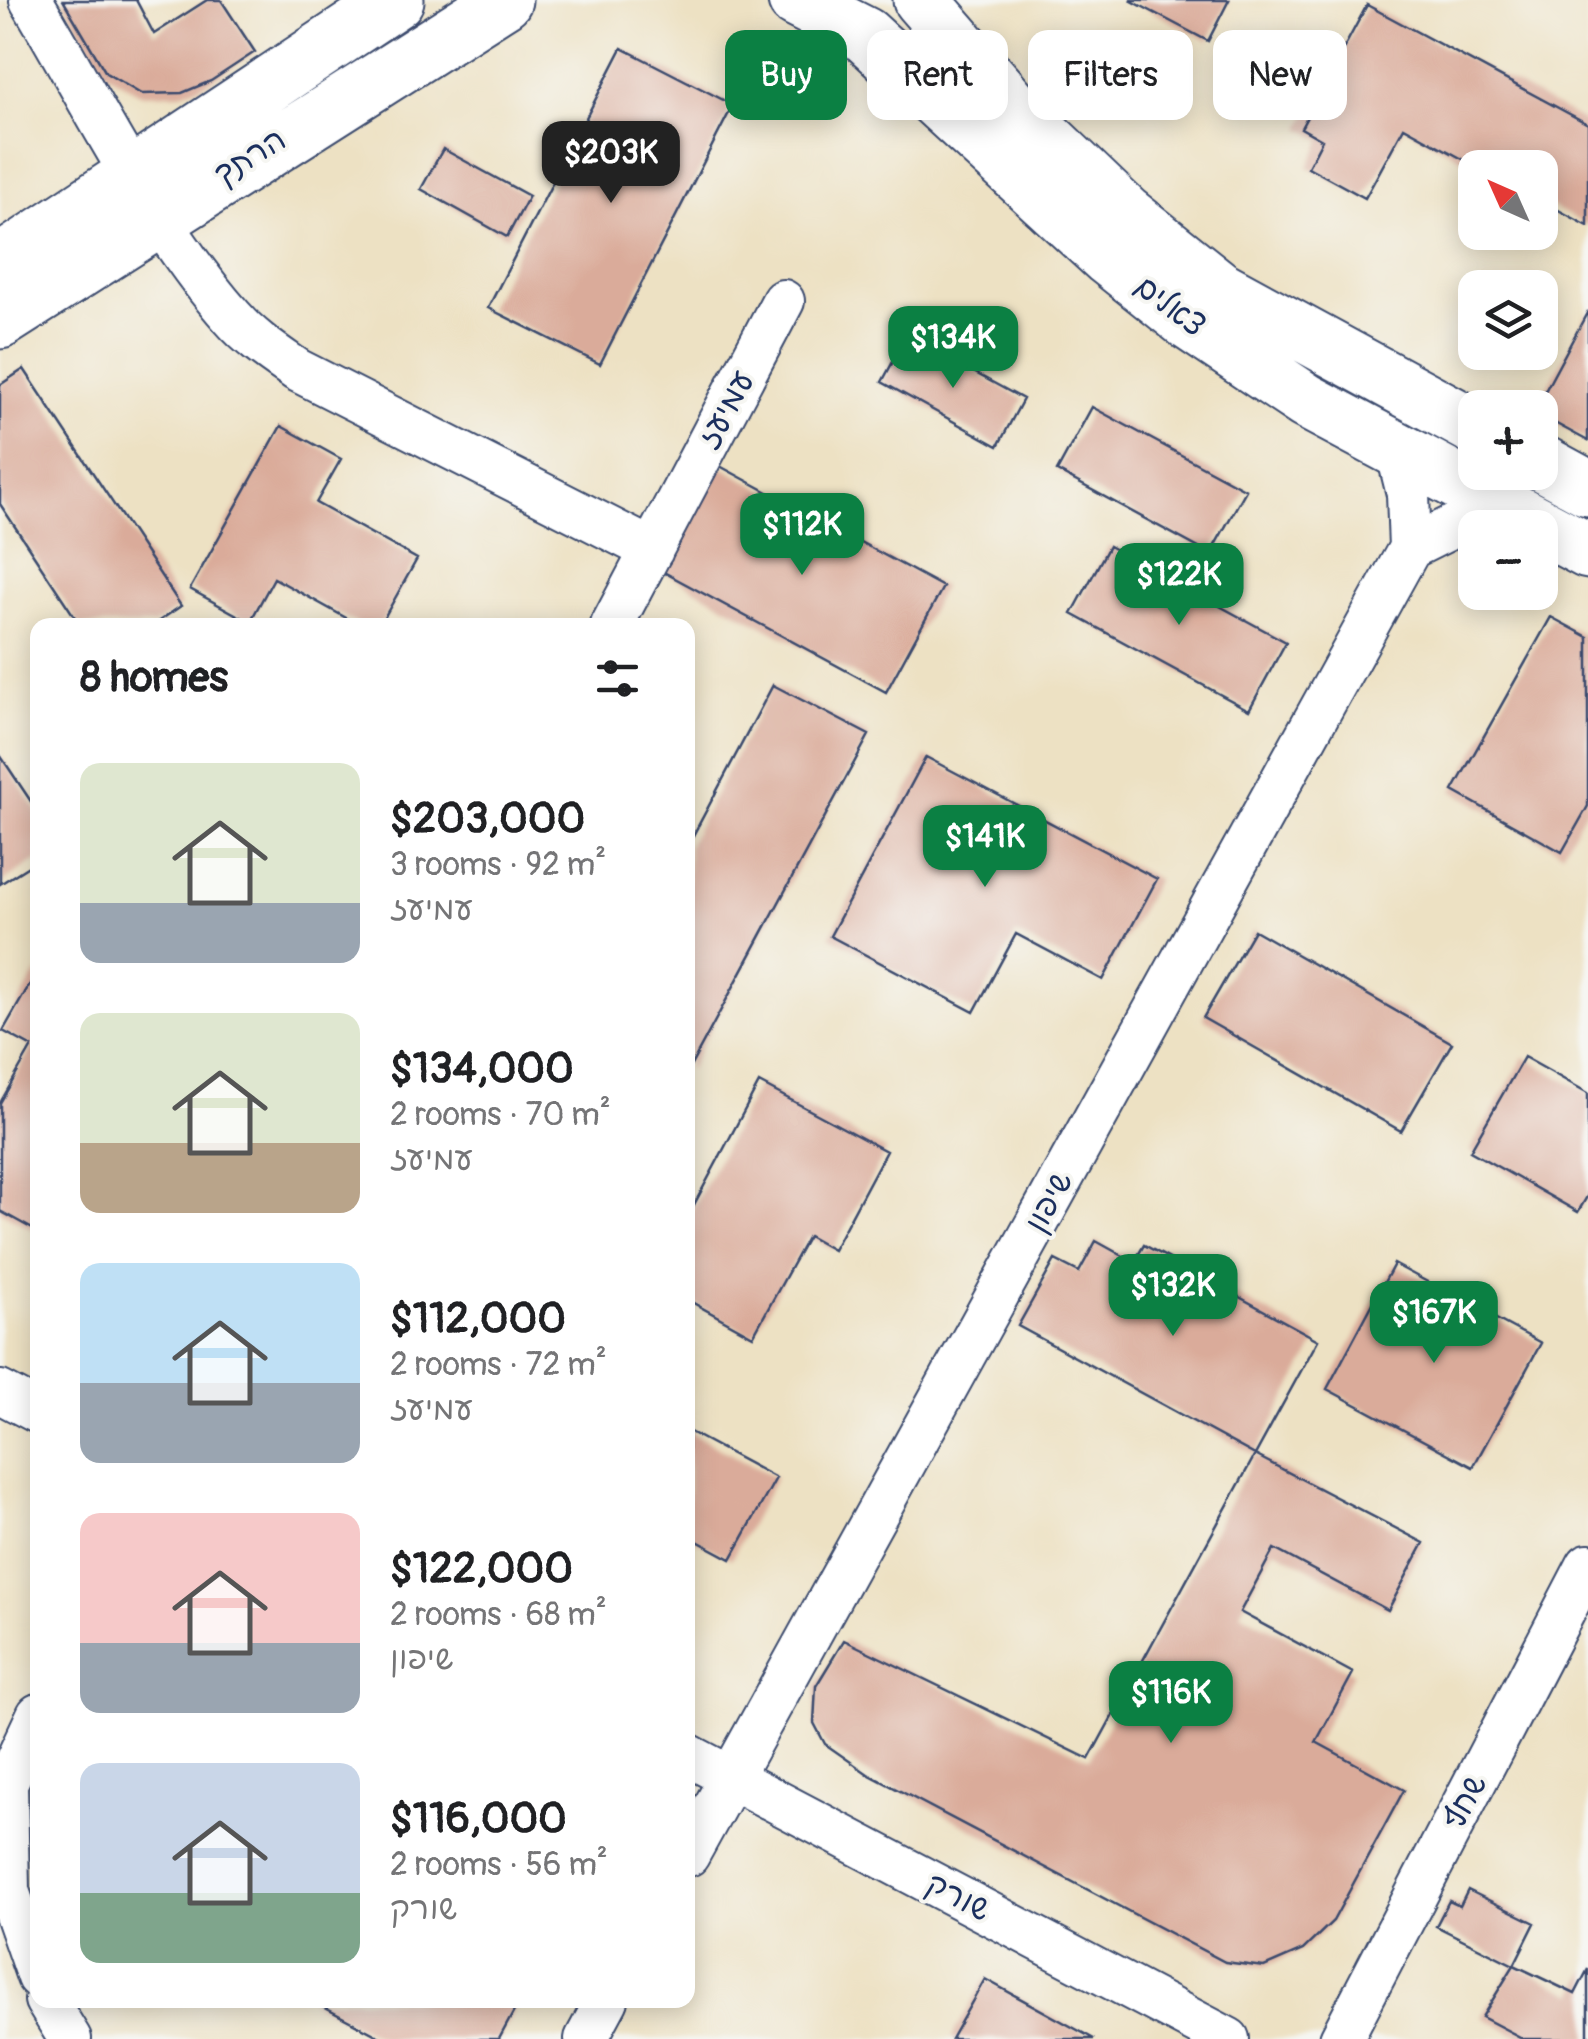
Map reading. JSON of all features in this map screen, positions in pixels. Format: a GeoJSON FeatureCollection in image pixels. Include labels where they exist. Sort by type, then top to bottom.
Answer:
{"type":"FeatureCollection","features":[{"type":"Feature","properties":{"kind":"street"},"geometry":{"type":"LineString","coordinates":[[32,0],[147,195],[230,316],[297,370],[652,550]]}},
{"type":"Feature","properties":{"kind":"street","name":"הרתך"},"geometry":{"type":"LineString","coordinates":[[0,320],[147,195],[396,0]]}},
{"type":"Feature","properties":{"kind":"street","name":"הרתך"},"geometry":{"type":"LineString","coordinates":[[0,263],[147,195],[504,0]]}},
{"type":"Feature","properties":{"kind":"street","name":"צאלים"},"geometry":{"type":"LineString","coordinates":[[796,0],[865,36],[1108,258],[1191,324],[1306,401],[1515,510]]}},
{"type":"Feature","properties":{"kind":"street","name":"צאלים"},"geometry":{"type":"LineString","coordinates":[[921,0],[1015,108],[1125,213],[1219,288],[1458,418]]}},
{"type":"Feature","properties":{"kind":"street","name":"עמיעז"},"geometry":{"type":"LineString","coordinates":[[616,618],[783,301]]}},
{"type":"Feature","properties":{"kind":"street"},"geometry":{"type":"LineString","coordinates":[[1306,401],[1397,450],[1408,494],[1410,548],[1458,524]]}},
{"type":"Feature","properties":{"kind":"street"},"geometry":{"type":"LineString","coordinates":[[1558,472],[1588,488]]}},
{"type":"Feature","properties":{"kind":"street","name":"צאלים"},"geometry":{"type":"LineString","coordinates":[[1558,534],[1588,551]]}},
{"type":"Feature","properties":{"kind":"street","name":"שיפון"},"geometry":{"type":"LineString","coordinates":[[695,1842],[1410,548]]}},
{"type":"Feature","properties":{"kind":"street"},"geometry":{"type":"LineString","coordinates":[[0,1392],[30,1408]]}},
{"type":"Feature","properties":{"kind":"street","name":"שחף"},"geometry":{"type":"LineString","coordinates":[[1341,2039],[1588,1565]]}},
{"type":"Feature","properties":{"kind":"street"},"geometry":{"type":"LineString","coordinates":[[30,1732],[6,1784],[8,1891],[30,1954]]}},
{"type":"Feature","properties":{"kind":"street","name":"שורק"},"geometry":{"type":"LineString","coordinates":[[695,1759],[1228,2039]]}},
{"type":"Feature","properties":{"kind":"street"},"geometry":{"type":"LineString","coordinates":[[51,2008],[70,2039]]}},
{"type":"Feature","properties":{"kind":"street"},"geometry":{"type":"LineString","coordinates":[[586,2039],[603,2008]]}},
{"type":"Feature","properties":{"kind":"building"},"geometry":{"type":"Polygon","coordinates":[[[63,0],[136,0],[154,34],[207,0],[221,0],[255,52],[211,81],[182,93],[141,94],[106,73],[63,0]]]}},
{"type":"Feature","properties":{"kind":"building"},"geometry":{"type":"Polygon","coordinates":[[[1130,0],[1229,0],[1208,41],[1130,0]]]}},
{"type":"Feature","properties":{"kind":"building"},"geometry":{"type":"Polygon","coordinates":[[[1367,5],[1588,124],[1588,226],[1558,210],[1558,150],[1458,150],[1458,157],[1404,127],[1365,198],[1308,167],[1322,140],[1301,128],[1305,120],[1347,120],[1347,42],[1367,5]]]}},
{"type":"Feature","properties":{"kind":"building"},"geometry":{"type":"Polygon","coordinates":[[[622,48],[725,101],[725,120],[600,364],[488,308],[622,48]]]}},
{"type":"Feature","properties":{"kind":"building"},"geometry":{"type":"Polygon","coordinates":[[[443,149],[529,196],[507,237],[421,189],[443,149]]]}},
{"type":"Feature","properties":{"kind":"building"},"geometry":{"type":"Polygon","coordinates":[[[1588,311],[1588,441],[1558,425],[1558,390],[1546,390],[1588,311]]]}},
{"type":"Feature","properties":{"kind":"building"},"geometry":{"type":"Polygon","coordinates":[[[907,336],[1023,399],[998,446],[882,382],[907,336]]]}},
{"type":"Feature","properties":{"kind":"building"},"geometry":{"type":"Polygon","coordinates":[[[24,369],[181,606],[163,618],[75,618],[0,504],[0,385],[24,369]]]}},
{"type":"Feature","properties":{"kind":"building"},"geometry":{"type":"Polygon","coordinates":[[[1092,407],[1246,490],[1210,554],[1057,471],[1092,407]]]}},
{"type":"Feature","properties":{"kind":"building"},"geometry":{"type":"Polygon","coordinates":[[[281,426],[341,459],[316,503],[417,559],[384,618],[346,618],[274,578],[252,618],[243,618],[190,589],[281,426]]]}},
{"type":"Feature","properties":{"kind":"building"},"geometry":{"type":"Polygon","coordinates":[[[718,465],[943,587],[886,692],[660,570],[718,465]]]}},
{"type":"Feature","properties":{"kind":"building"},"geometry":{"type":"Polygon","coordinates":[[[1109,546],[1286,642],[1249,710],[1072,614],[1109,546]]]}},
{"type":"Feature","properties":{"kind":"building"},"geometry":{"type":"Polygon","coordinates":[[[1551,617],[1588,637],[1588,806],[1562,852],[1453,791],[1551,617]]]}},
{"type":"Feature","properties":{"kind":"building"},"geometry":{"type":"Polygon","coordinates":[[[773,685],[869,735],[695,1058],[695,832],[773,685]]]}},
{"type":"Feature","properties":{"kind":"building"},"geometry":{"type":"Polygon","coordinates":[[[0,755],[30,800],[30,865],[0,884],[0,755]]]}},
{"type":"Feature","properties":{"kind":"building"},"geometry":{"type":"Polygon","coordinates":[[[926,757],[1157,879],[1103,980],[1016,934],[974,1012],[830,936],[926,757]]]}},
{"type":"Feature","properties":{"kind":"building"},"geometry":{"type":"Polygon","coordinates":[[[1254,930],[1452,1043],[1401,1131],[1203,1018],[1254,930]]]}},
{"type":"Feature","properties":{"kind":"building"},"geometry":{"type":"Polygon","coordinates":[[[30,984],[30,1046],[3,1031],[30,984]]]}},
{"type":"Feature","properties":{"kind":"building"},"geometry":{"type":"Polygon","coordinates":[[[30,1050],[30,1228],[0,1211],[0,1103],[30,1050]]]}},
{"type":"Feature","properties":{"kind":"building"},"geometry":{"type":"Polygon","coordinates":[[[1524,1057],[1588,1093],[1588,1195],[1578,1212],[1470,1151],[1524,1057]]]}},
{"type":"Feature","properties":{"kind":"building"},"geometry":{"type":"Polygon","coordinates":[[[759,1083],[886,1151],[833,1250],[808,1236],[753,1336],[695,1304],[695,1203],[759,1083]]]}},
{"type":"Feature","properties":{"kind":"building"},"geometry":{"type":"Polygon","coordinates":[[[1096,1241],[1134,1262],[1144,1245],[1318,1340],[1255,1455],[1018,1326],[1055,1260],[1079,1272],[1096,1241]]]}},
{"type":"Feature","properties":{"kind":"building"},"geometry":{"type":"Polygon","coordinates":[[[1394,1264],[1541,1343],[1473,1467],[1327,1389],[1394,1264]]]}},
{"type":"Feature","properties":{"kind":"building"},"geometry":{"type":"Polygon","coordinates":[[[695,1435],[776,1478],[731,1559],[695,1540],[695,1435]]]}},
{"type":"Feature","properties":{"kind":"building"},"geometry":{"type":"Polygon","coordinates":[[[1255,1455],[1424,1543],[1388,1610],[1274,1549],[1240,1612],[1353,1673],[1316,1742],[1404,1790],[1333,1921],[1303,1950],[1264,1967],[1225,1962],[868,1774],[825,1744],[814,1723],[816,1686],[844,1640],[1089,1759],[1255,1455]]]}},
{"type":"Feature","properties":{"kind":"building"},"geometry":{"type":"Polygon","coordinates":[[[1468,1890],[1535,1923],[1514,1965],[1436,1926],[1449,1901],[1460,1906],[1468,1890]]]}},
{"type":"Feature","properties":{"kind":"building"},"geometry":{"type":"Polygon","coordinates":[[[1514,1965],[1575,1994],[1588,1969],[1588,2039],[1524,2039],[1482,2017],[1514,1965]]]}},
{"type":"Feature","properties":{"kind":"building"},"geometry":{"type":"Polygon","coordinates":[[[985,1979],[1094,2039],[951,2039],[985,1979]]]}},
{"type":"Feature","properties":{"kind":"building"},"geometry":{"type":"Polygon","coordinates":[[[325,2008],[516,2008],[499,2039],[384,2039],[325,2008]]]}}]}
